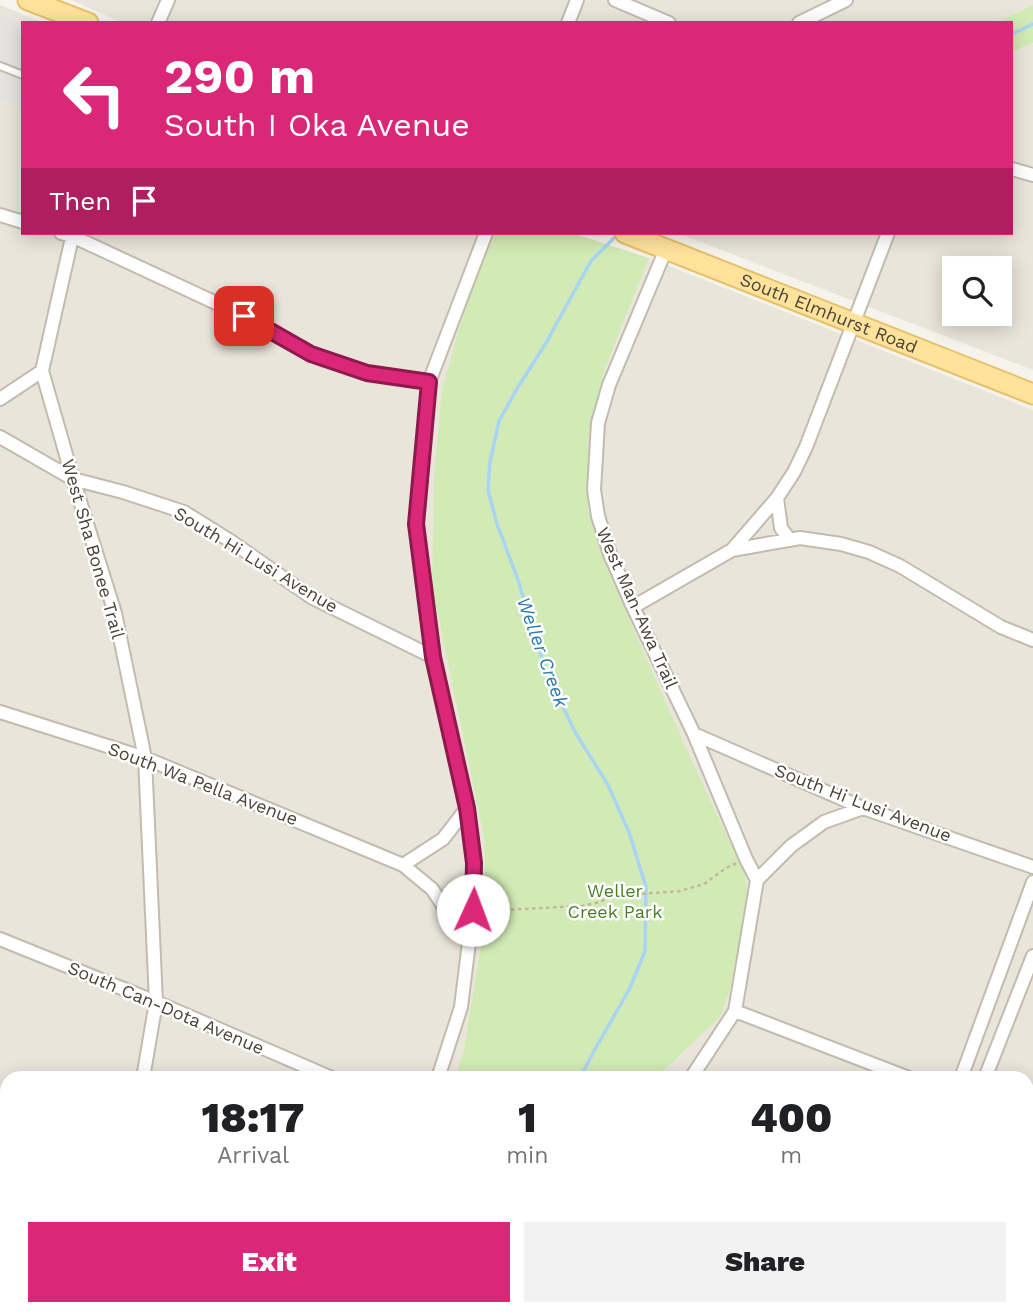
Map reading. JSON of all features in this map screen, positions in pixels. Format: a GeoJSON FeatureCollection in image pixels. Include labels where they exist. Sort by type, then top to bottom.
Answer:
{"type":"FeatureCollection","features":[{"type":"Feature","properties":{"kind":"main road"},"geometry":{"type":"LineString","coordinates":[[28,0],[83,21]]}},
{"type":"Feature","properties":{"kind":"main road","name":"South Elmhurst Road"},"geometry":{"type":"LineString","coordinates":[[630,235],[1033,394]]}},
{"type":"Feature","properties":{"kind":"street"},"geometry":{"type":"LineString","coordinates":[[159,21],[168,0]]}},
{"type":"Feature","properties":{"kind":"street"},"geometry":{"type":"LineString","coordinates":[[569,21],[577,0]]}},
{"type":"Feature","properties":{"kind":"street"},"geometry":{"type":"LineString","coordinates":[[615,0],[664,21]]}},
{"type":"Feature","properties":{"kind":"street"},"geometry":{"type":"LineString","coordinates":[[803,21],[846,0]]}},
{"type":"Feature","properties":{"kind":"street"},"geometry":{"type":"LineString","coordinates":[[1013,169],[1033,175]]}},
{"type":"Feature","properties":{"kind":"street"},"geometry":{"type":"LineString","coordinates":[[0,215],[21,221]]}},
{"type":"Feature","properties":{"kind":"street","name":"West Sha Bonee Trail"},"geometry":{"type":"LineString","coordinates":[[69,235],[42,371],[115,613],[145,758],[156,1002],[144,1071]]}},
{"type":"Feature","properties":{"kind":"street"},"geometry":{"type":"LineString","coordinates":[[71,235],[244,316],[311,354],[367,373],[429,382]]}},
{"type":"Feature","properties":{"kind":"street"},"geometry":{"type":"LineString","coordinates":[[440,1071],[461,1007],[473,910],[474,863],[467,808],[433,657],[416,524],[429,382],[485,235]]}},
{"type":"Feature","properties":{"kind":"street"},"geometry":{"type":"LineString","coordinates":[[633,607],[732,550],[777,498],[806,447],[887,235]]}},
{"type":"Feature","properties":{"kind":"street","name":"West Man-Awa Trail"},"geometry":{"type":"LineString","coordinates":[[657,245],[598,424],[594,490],[598,516],[610,554],[633,607],[694,734],[757,880]]}},
{"type":"Feature","properties":{"kind":"street"},"geometry":{"type":"LineString","coordinates":[[0,399],[42,371]]}},
{"type":"Feature","properties":{"kind":"street","name":"South Hi Lusi Avenue"},"geometry":{"type":"LineString","coordinates":[[0,437],[73,479],[184,512],[311,597],[433,657]]}},
{"type":"Feature","properties":{"kind":"street"},"geometry":{"type":"LineString","coordinates":[[777,498],[781,528],[790,540]]}},
{"type":"Feature","properties":{"kind":"street"},"geometry":{"type":"LineString","coordinates":[[732,550],[800,538],[841,544],[869,552],[910,572],[1000,627],[1033,640]]}},
{"type":"Feature","properties":{"kind":"street","name":"South Wa Pella Avenue"},"geometry":{"type":"LineString","coordinates":[[0,712],[145,758],[403,864],[432,889],[469,944]]}},
{"type":"Feature","properties":{"kind":"street","name":"South Hi Lusi Avenue"},"geometry":{"type":"LineString","coordinates":[[694,734],[863,808],[1033,867]]}},
{"type":"Feature","properties":{"kind":"street"},"geometry":{"type":"LineString","coordinates":[[403,864],[443,839],[467,808]]}},
{"type":"Feature","properties":{"kind":"street"},"geometry":{"type":"LineString","coordinates":[[696,1071],[735,1011],[757,880],[791,846],[824,822],[863,808]]}},
{"type":"Feature","properties":{"kind":"street"},"geometry":{"type":"LineString","coordinates":[[964,1071],[1033,882]]}},
{"type":"Feature","properties":{"kind":"street","name":"South Can-Dota Avenue"},"geometry":{"type":"LineString","coordinates":[[0,939],[316,1071]]}},
{"type":"Feature","properties":{"kind":"street"},"geometry":{"type":"LineString","coordinates":[[988,1071],[1033,956]]}},
{"type":"Feature","properties":{"kind":"street"},"geometry":{"type":"LineString","coordinates":[[735,1011],[891,1071]]}},
{"type":"Feature","properties":{"kind":"lane"},"geometry":{"type":"LineString","coordinates":[[0,66],[21,74]]}},
{"type":"Feature","properties":{"kind":"path"},"geometry":{"type":"LineString","coordinates":[[473,910],[490,912],[582,906],[622,895],[680,891],[704,884],[726,868],[747,859]]}},
{"type":"Feature","properties":{"kind":"shaded area"},"geometry":{"type":"Polygon","coordinates":[[[71,0],[1033,0],[1033,5],[1000,21],[118,21],[71,0]]]}},
{"type":"Feature","properties":{"kind":"shaded area"},"geometry":{"type":"Polygon","coordinates":[[[0,5],[38,21],[21,21],[21,235],[494,235],[468,298],[432,587],[484,838],[486,914],[464,1048],[457,1071],[0,1071],[0,5]]]}},
{"type":"Feature","properties":{"kind":"shaded area"},"geometry":{"type":"Polygon","coordinates":[[[0,15],[21,23],[21,107],[0,99],[0,15]]]}},
{"type":"Feature","properties":{"kind":"shaded area"},"geometry":{"type":"Polygon","coordinates":[[[1033,43],[1033,370],[682,235],[1013,235],[1013,52],[1033,43]]]}},
{"type":"Feature","properties":{"kind":"shaded area"},"geometry":{"type":"Polygon","coordinates":[[[649,258],[1033,410],[1033,1071],[663,1071],[720,1017],[729,993],[748,898],[745,874],[634,630],[588,510],[588,442],[605,369],[649,258]]]}},
{"type":"Feature","properties":{"kind":"green space"},"geometry":{"type":"Polygon","coordinates":[[[1033,5],[1033,43],[1013,52],[1013,21],[1000,21],[1033,5]]]}},
{"type":"Feature","properties":{"kind":"green space","name":"Weller Creek Park"},"geometry":{"type":"Polygon","coordinates":[[[494,235],[578,235],[649,258],[605,369],[588,442],[588,510],[634,630],[745,874],[748,898],[729,993],[720,1017],[663,1071],[457,1071],[464,1048],[486,914],[484,838],[432,587],[434,475],[442,389],[468,298],[494,235]]]}},
{"type":"Feature","properties":{"kind":"waterway","name":"Weller Creek"},"geometry":{"type":"LineString","coordinates":[[1013,34],[1033,24]]}},
{"type":"Feature","properties":{"kind":"waterway","name":"Weller Creek"},"geometry":{"type":"LineString","coordinates":[[584,1071],[630,988],[645,951],[646,887],[629,832],[608,785],[575,732],[547,674],[488,490],[490,462],[499,421],[591,261],[617,235]]}},
{"type":"Feature","properties":{"kind":"route"},"geometry":{"type":"LineString","coordinates":[[244,316],[311,354],[367,373],[429,382],[416,524],[433,657],[467,808],[474,863],[473,910]]}}]}
